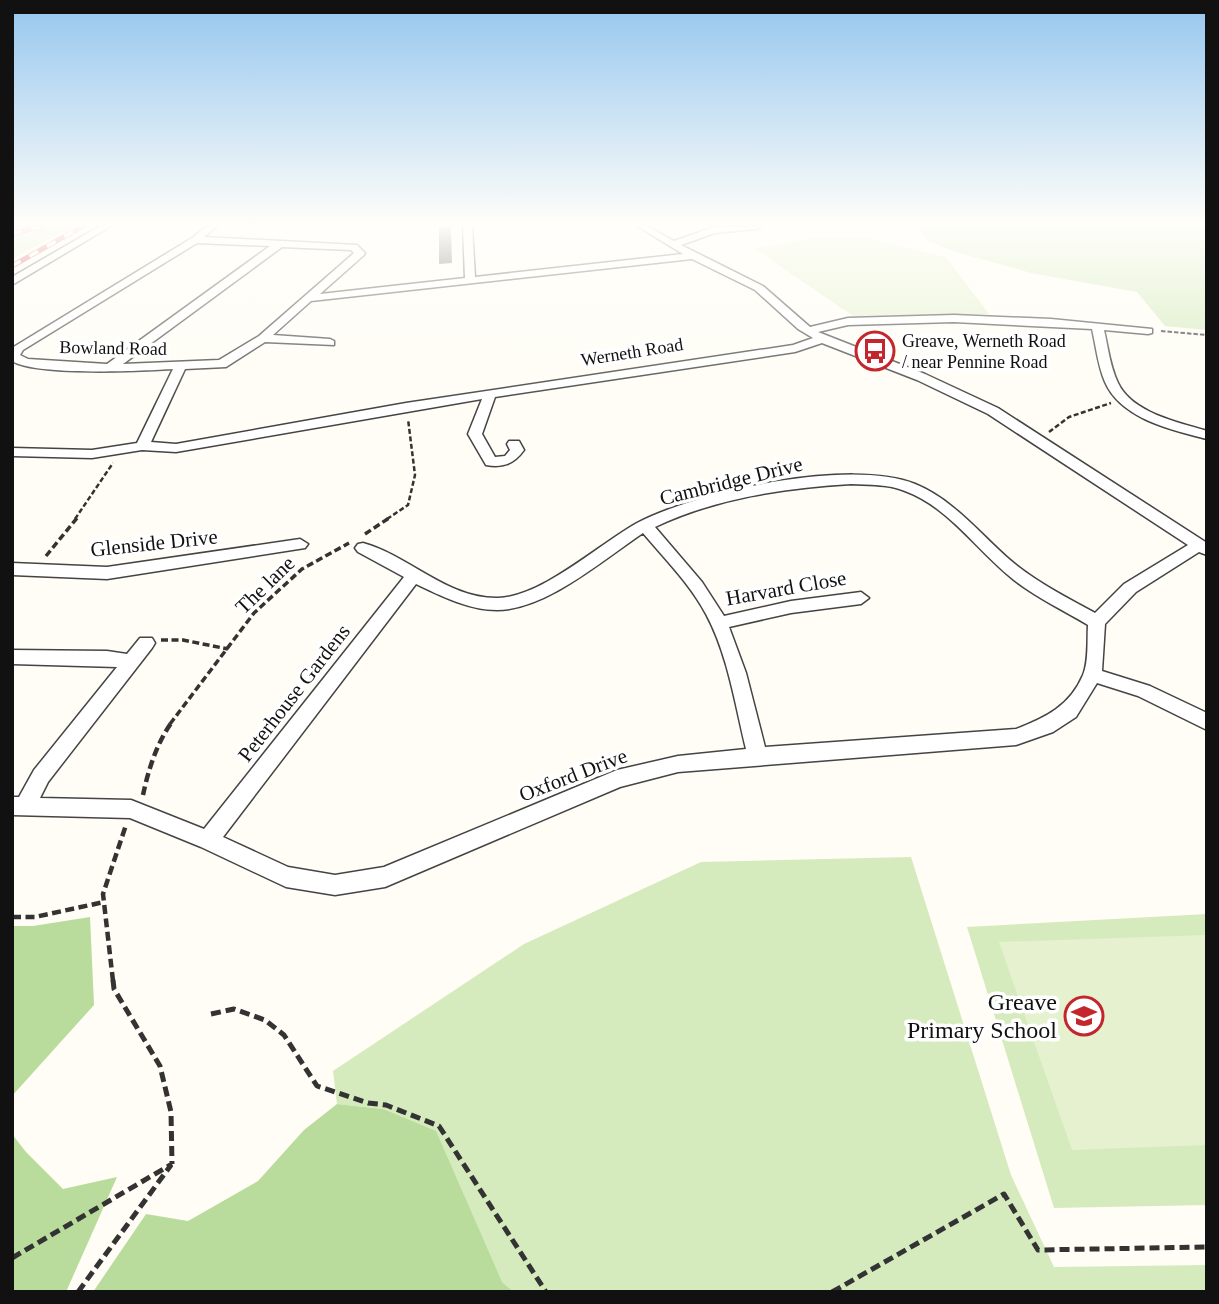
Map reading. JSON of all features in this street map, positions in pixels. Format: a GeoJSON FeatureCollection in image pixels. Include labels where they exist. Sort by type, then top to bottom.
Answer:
{"type":"FeatureCollection","features":[{"type":"Feature","properties":{"kind":"street","name":"Bowland Road"},"geometry":{"type":"LineString","coordinates":[[118,287],[18,348],[14,355],[18,360],[27,363],[110,369],[180,368],[222,364],[263,338]]}},
{"type":"Feature","properties":{"kind":"street"},"geometry":{"type":"LineString","coordinates":[[110,369],[221,287]]}},
{"type":"Feature","properties":{"kind":"street"},"geometry":{"type":"LineString","coordinates":[[263,338],[324,287]]}},
{"type":"Feature","properties":{"kind":"street"},"geometry":{"type":"LineString","coordinates":[[311,298],[422,287]]}},
{"type":"Feature","properties":{"kind":"street"},"geometry":{"type":"LineString","coordinates":[[757,287],[822,339],[960,393],[1039,439],[1203,547],[1130,588],[1097,622]]}},
{"type":"Feature","properties":{"kind":"street"},"geometry":{"type":"LineString","coordinates":[[972,304],[981,318]]}},
{"type":"Feature","properties":{"kind":"street"},"geometry":{"type":"LineString","coordinates":[[809,331],[834,324],[870,321],[981,318],[1148,331]]}},
{"type":"Feature","properties":{"kind":"street"},"geometry":{"type":"LineString","coordinates":[[1097,326],[1110,381],[1123,399],[1156,418],[1207,435]]}},
{"type":"Feature","properties":{"kind":"street"},"geometry":{"type":"LineString","coordinates":[[263,338],[330,343]]}},
{"type":"Feature","properties":{"kind":"street","name":"Werneth Road"},"geometry":{"type":"LineString","coordinates":[[12,452],[117,452],[142,446],[176,448],[198,445],[406,407],[795,348],[822,339]]}},
{"type":"Feature","properties":{"kind":"street"},"geometry":{"type":"LineString","coordinates":[[142,446],[180,368]]}},
{"type":"Feature","properties":{"kind":"street"},"geometry":{"type":"LineString","coordinates":[[490,394],[475,434],[491,462],[509,460],[517,450],[514,444]]}},
{"type":"Feature","properties":{"kind":"street","name":"Cambridge Drive"},"geometry":{"type":"LineString","coordinates":[[358,542],[415,575],[471,601],[501,604],[532,596],[645,526],[666,516],[776,487],[823,481],[884,480],[910,487],[944,506],[1020,577],[1097,622]]}},
{"type":"Feature","properties":{"kind":"street"},"geometry":{"type":"LineString","coordinates":[[645,526],[684,571],[719,623],[737,675],[758,756]]}},
{"type":"Feature","properties":{"kind":"street","name":"Glenside Drive"},"geometry":{"type":"LineString","coordinates":[[12,569],[107,573],[300,544]]}},
{"type":"Feature","properties":{"kind":"street","name":"Peterhouse Gardens"},"geometry":{"type":"LineString","coordinates":[[208,840],[415,575]]}},
{"type":"Feature","properties":{"kind":"street","name":"Harvard Close"},"geometry":{"type":"LineString","coordinates":[[719,623],[791,607],[861,598]]}},
{"type":"Feature","properties":{"kind":"street","name":"Oxford Drive"},"geometry":{"type":"LineString","coordinates":[[19,805],[131,809],[208,840],[286,877],[335,885],[385,877],[617,779],[678,764],[1016,737],[1046,726],[1069,712],[1093,675],[1097,622]]}},
{"type":"Feature","properties":{"kind":"street"},"geometry":{"type":"LineString","coordinates":[[19,805],[146,643]]}},
{"type":"Feature","properties":{"kind":"street"},"geometry":{"type":"LineString","coordinates":[[12,657],[107,658],[131,662]]}},
{"type":"Feature","properties":{"kind":"street"},"geometry":{"type":"LineString","coordinates":[[1093,675],[1144,691],[1207,722]]}},
{"type":"Feature","properties":{"kind":"path"},"geometry":{"type":"LineString","coordinates":[[1148,331],[1207,335]]}},
{"type":"Feature","properties":{"kind":"path"},"geometry":{"type":"LineString","coordinates":[[1039,439],[1069,417],[1123,399]]}},
{"type":"Feature","properties":{"kind":"path","name":"The lane"},"geometry":{"type":"LineString","coordinates":[[172,1164],[171,1112],[160,1066],[114,989],[103,894],[131,809],[144,795],[146,779],[165,731],[254,613],[287,581],[319,558],[358,542],[408,505],[415,475],[406,407]]}},
{"type":"Feature","properties":{"kind":"path"},"geometry":{"type":"LineString","coordinates":[[32,570],[71,526],[117,452]]}},
{"type":"Feature","properties":{"kind":"path"},"geometry":{"type":"LineString","coordinates":[[146,643],[168,639],[183,640],[228,649]]}},
{"type":"Feature","properties":{"kind":"path"},"geometry":{"type":"LineString","coordinates":[[12,917],[35,917],[104,902]]}},
{"type":"Feature","properties":{"kind":"path"},"geometry":{"type":"LineString","coordinates":[[211,1014],[234,1009],[265,1020],[284,1035],[317,1086],[368,1103],[386,1105],[439,1126],[546,1292]]}},
{"type":"Feature","properties":{"kind":"path"},"geometry":{"type":"LineString","coordinates":[[12,1258],[172,1164]]}},
{"type":"Feature","properties":{"kind":"path"},"geometry":{"type":"LineString","coordinates":[[78,1292],[172,1164]]}},
{"type":"Feature","properties":{"kind":"path"},"geometry":{"type":"LineString","coordinates":[[832,1292],[1004,1194],[1038,1250],[1207,1247]]}},
{"type":"Feature","properties":{"kind":"green space"},"geometry":{"type":"Polygon","coordinates":[[[810,287],[969,287],[989,314],[853,316],[810,287]]]}},
{"type":"Feature","properties":{"kind":"green space"},"geometry":{"type":"Polygon","coordinates":[[[1108,287],[1207,287],[1207,330],[1165,326],[1137,292],[1108,287]]]}},
{"type":"Feature","properties":{"kind":"green space"},"geometry":{"type":"Polygon","coordinates":[[[911,857],[1011,1175],[1054,1267],[1207,1265],[1207,1292],[514,1292],[502,1282],[383,1109],[337,1104],[333,1071],[524,944],[701,862],[911,857]]]}},
{"type":"Feature","properties":{"kind":"green space"},"geometry":{"type":"Polygon","coordinates":[[[1207,914],[1207,1205],[1054,1208],[967,927],[1207,914]]]}},
{"type":"Feature","properties":{"kind":"green space"},"geometry":{"type":"Polygon","coordinates":[[[90,917],[94,1005],[12,1096],[12,926],[33,926],[90,917]]]}},
{"type":"Feature","properties":{"kind":"green space"},"geometry":{"type":"Polygon","coordinates":[[[1207,935],[1207,1145],[1072,1150],[999,942],[1207,935]]]}},
{"type":"Feature","properties":{"kind":"green space"},"geometry":{"type":"Polygon","coordinates":[[[337,1104],[383,1109],[436,1131],[502,1282],[514,1292],[93,1292],[146,1214],[188,1221],[258,1181],[304,1130],[337,1104]]]}},
{"type":"Feature","properties":{"kind":"green space"},"geometry":{"type":"Polygon","coordinates":[[[12,1134],[63,1189],[117,1177],[66,1292],[12,1292],[12,1134]]]}},
{"type":"Feature","properties":{"kind":"place","name":"Greave, Werneth Road / near Pennine Road"},"geometry":{"type":"Point","coordinates":[875,351]}},
{"type":"Feature","properties":{"kind":"place","name":"Greave Primary School"},"geometry":{"type":"Point","coordinates":[1084,1016]}}]}
